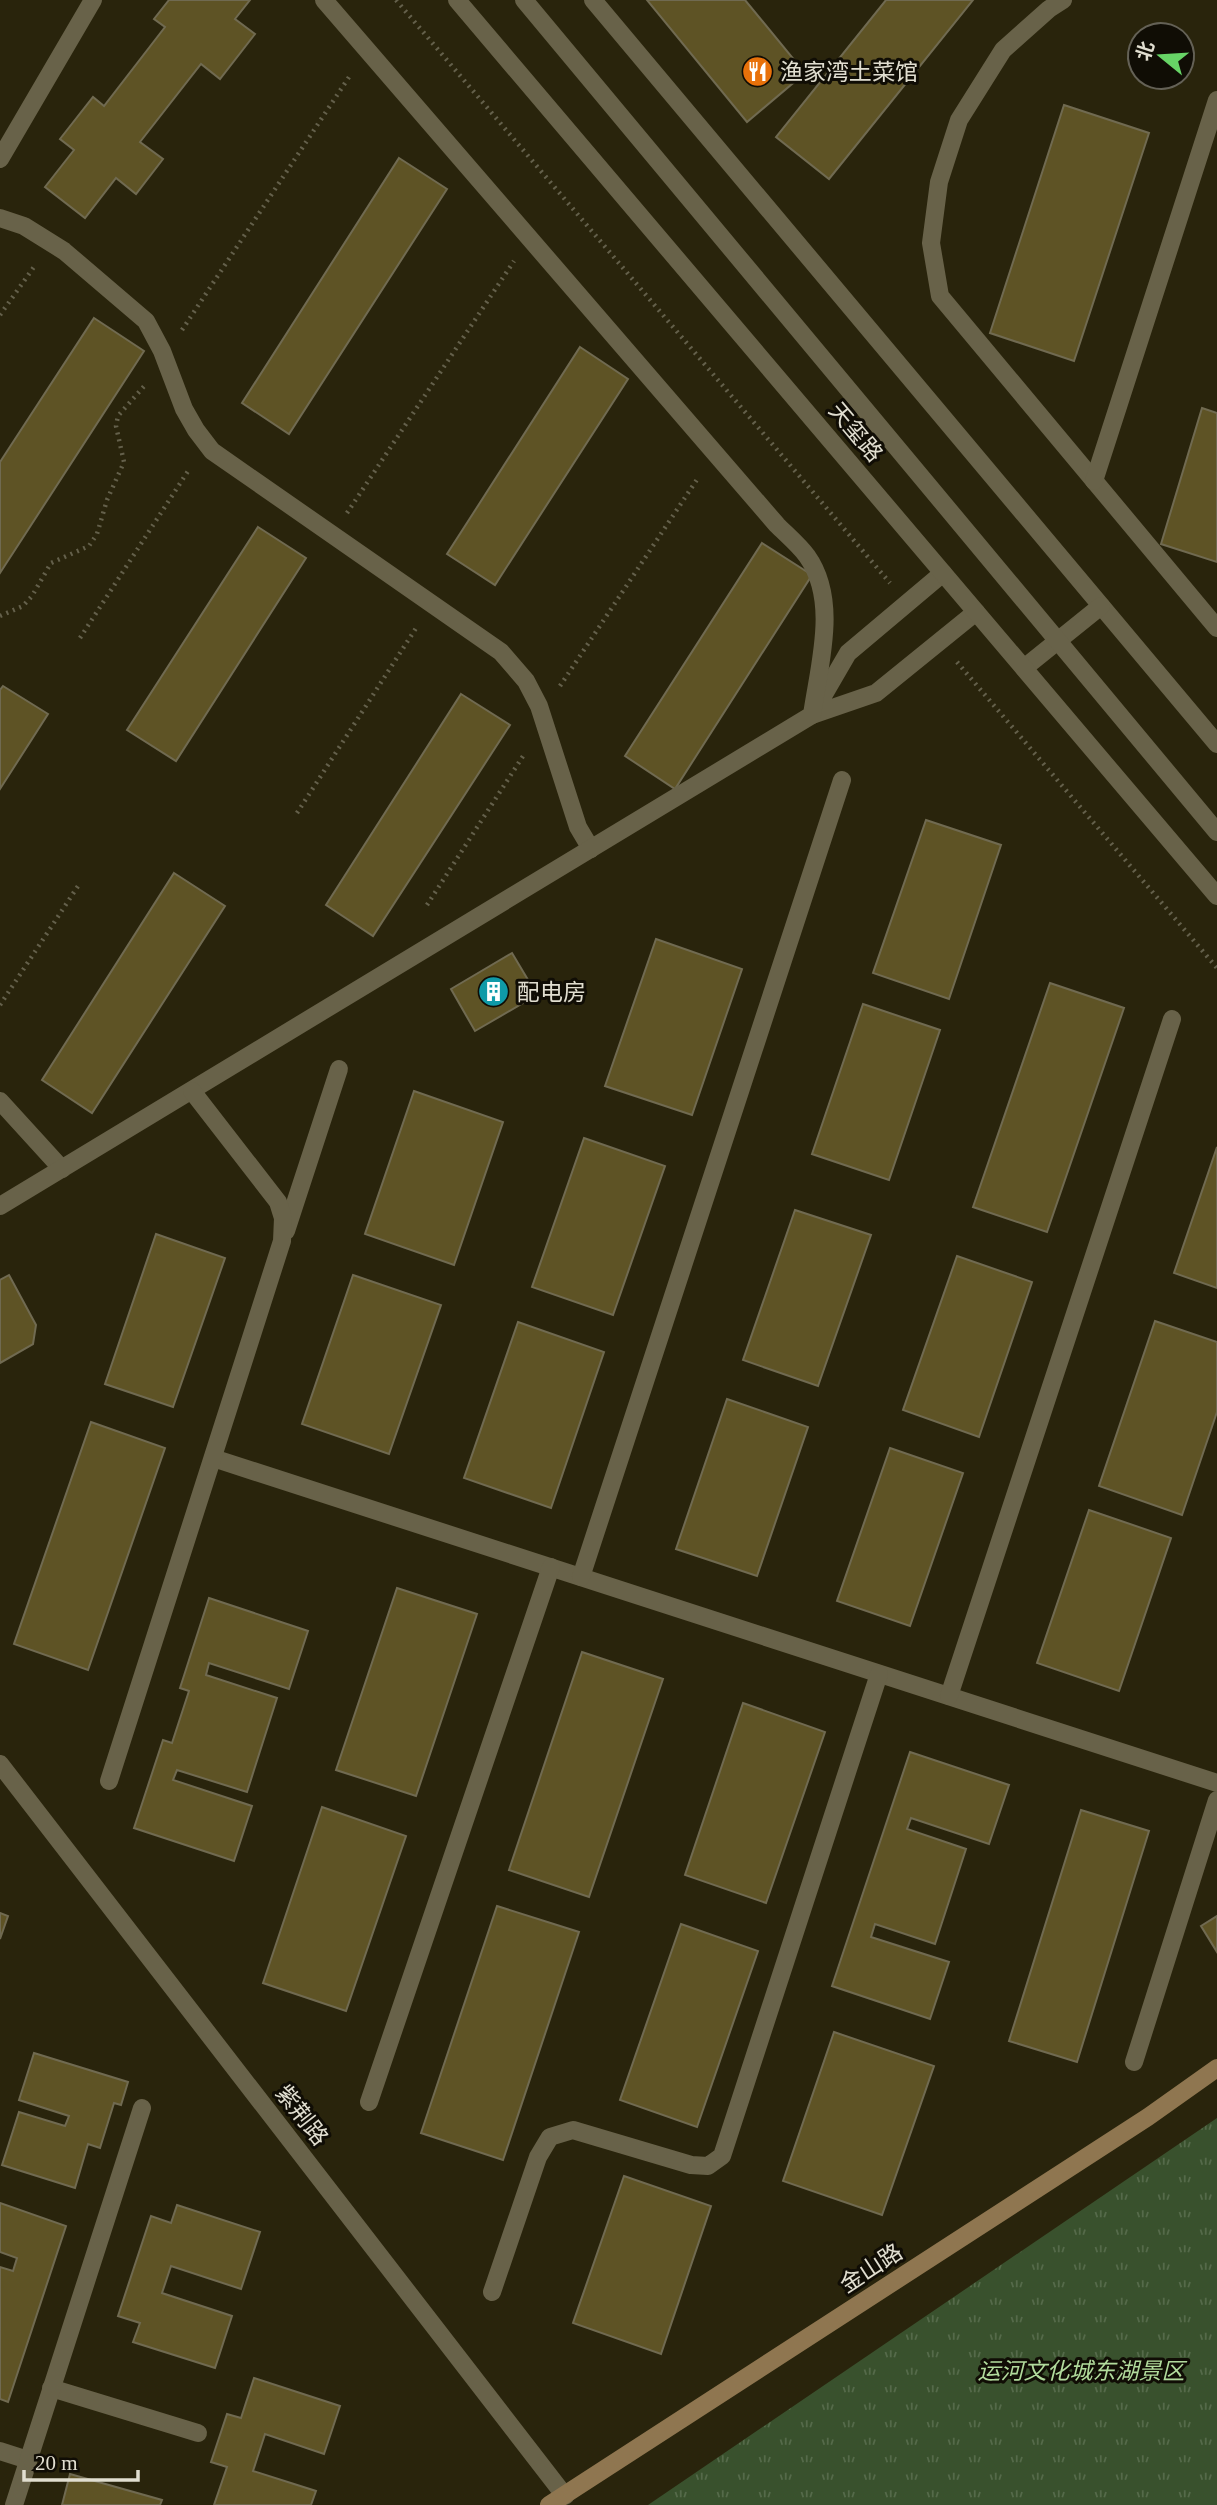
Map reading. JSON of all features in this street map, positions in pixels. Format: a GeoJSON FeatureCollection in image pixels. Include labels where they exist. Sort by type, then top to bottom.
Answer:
{"type":"FeatureCollection","features":[{"type":"Feature","properties":{"kind":"street"},"geometry":{"type":"LineString","coordinates":[[0,159],[93,0]]}},
{"type":"Feature","properties":{"kind":"street"},"geometry":{"type":"LineString","coordinates":[[324,0],[807,557],[820,583],[825,618],[812,715]]}},
{"type":"Feature","properties":{"kind":"street","name":"天玺路"},"geometry":{"type":"LineString","coordinates":[[457,0],[1217,896]]}},
{"type":"Feature","properties":{"kind":"street","name":"天玺路"},"geometry":{"type":"LineString","coordinates":[[524,0],[1217,832]]}},
{"type":"Feature","properties":{"kind":"street"},"geometry":{"type":"LineString","coordinates":[[593,0],[1217,744]]}},
{"type":"Feature","properties":{"kind":"street"},"geometry":{"type":"LineString","coordinates":[[1063,0],[1003,50],[959,120],[939,182],[931,243],[940,296],[1217,628]]}},
{"type":"Feature","properties":{"kind":"street"},"geometry":{"type":"LineString","coordinates":[[1094,481],[1217,100]]}},
{"type":"Feature","properties":{"kind":"street"},"geometry":{"type":"LineString","coordinates":[[0,218],[24,226],[51,242],[108,286],[146,321],[184,409],[212,450],[501,652],[526,681],[539,706],[578,827],[591,849]]}},
{"type":"Feature","properties":{"kind":"street"},"geometry":{"type":"LineString","coordinates":[[812,715],[848,653],[943,573]]}},
{"type":"Feature","properties":{"kind":"street"},"geometry":{"type":"LineString","coordinates":[[1024,668],[1101,606]]}},
{"type":"Feature","properties":{"kind":"street"},"geometry":{"type":"LineString","coordinates":[[0,1206],[812,715],[876,693],[976,612]]}},
{"type":"Feature","properties":{"kind":"street"},"geometry":{"type":"LineString","coordinates":[[581,1577],[842,780]]}},
{"type":"Feature","properties":{"kind":"street"},"geometry":{"type":"LineString","coordinates":[[949,1696],[1172,1019]]}},
{"type":"Feature","properties":{"kind":"street"},"geometry":{"type":"LineString","coordinates":[[109,1781],[339,1069]]}},
{"type":"Feature","properties":{"kind":"street"},"geometry":{"type":"LineString","coordinates":[[192,1091],[278,1202],[283,1218],[282,1241]]}},
{"type":"Feature","properties":{"kind":"street"},"geometry":{"type":"LineString","coordinates":[[0,1101],[62,1169]]}},
{"type":"Feature","properties":{"kind":"street"},"geometry":{"type":"LineString","coordinates":[[212,1458],[1217,1783]]}},
{"type":"Feature","properties":{"kind":"street"},"geometry":{"type":"LineString","coordinates":[[369,2102],[551,1567]]}},
{"type":"Feature","properties":{"kind":"street"},"geometry":{"type":"LineString","coordinates":[[492,2292],[538,2157],[550,2137],[573,2130],[691,2165],[708,2166],[722,2156],[879,1674]]}},
{"type":"Feature","properties":{"kind":"street","name":"紫荆路"},"geometry":{"type":"LineString","coordinates":[[0,1764],[565,2496]]}},
{"type":"Feature","properties":{"kind":"street"},"geometry":{"type":"LineString","coordinates":[[1135,2062],[1217,1800]]}},
{"type":"Feature","properties":{"kind":"street","name":"金山路"},"geometry":{"type":"LineString","coordinates":[[549,2505],[1149,2117],[1217,2067]]}},
{"type":"Feature","properties":{"kind":"street"},"geometry":{"type":"LineString","coordinates":[[14,2505],[142,2108]]}},
{"type":"Feature","properties":{"kind":"street"},"geometry":{"type":"LineString","coordinates":[[51,2388],[198,2433]]}},
{"type":"Feature","properties":{"kind":"street"},"geometry":{"type":"LineString","coordinates":[[0,2451],[28,2460]]}},
{"type":"Feature","properties":{"kind":"path"},"geometry":{"type":"LineString","coordinates":[[396,0],[907,603]]}},
{"type":"Feature","properties":{"kind":"path"},"geometry":{"type":"LineString","coordinates":[[0,616],[23,606],[33,596],[51,562],[89,546],[97,534],[107,500],[124,462],[116,426],[118,416],[165,360],[367,50]]}},
{"type":"Feature","properties":{"kind":"path"},"geometry":{"type":"LineString","coordinates":[[333,534],[516,258],[531,240]]}},
{"type":"Feature","properties":{"kind":"path"},"geometry":{"type":"LineString","coordinates":[[0,315],[51,242]]}},
{"type":"Feature","properties":{"kind":"path"},"geometry":{"type":"LineString","coordinates":[[80,638],[206,443]]}},
{"type":"Feature","properties":{"kind":"path"},"geometry":{"type":"LineString","coordinates":[[539,706],[556,691],[715,453]]}},
{"type":"Feature","properties":{"kind":"path"},"geometry":{"type":"LineString","coordinates":[[297,813],[432,604]]}},
{"type":"Feature","properties":{"kind":"path"},"geometry":{"type":"LineString","coordinates":[[940,642],[1217,968]]}},
{"type":"Feature","properties":{"kind":"path"},"geometry":{"type":"LineString","coordinates":[[427,905],[544,724]]}},
{"type":"Feature","properties":{"kind":"path"},"geometry":{"type":"LineString","coordinates":[[0,1005],[80,883]]}},
{"type":"Feature","properties":{"kind":"green space","name":"运河文化城东湖景区"},"geometry":{"type":"Polygon","coordinates":[[[1217,2118],[1217,2505],[648,2505],[1217,2118]]]}},
{"type":"Feature","properties":{"kind":"building"},"geometry":{"type":"Polygon","coordinates":[[[169,0],[250,0],[235,19],[255,34],[220,79],[201,64],[140,142],[163,159],[136,194],[116,178],[85,218],[45,187],[74,150],[60,139],[93,97],[104,106],[165,27],[154,19],[169,0]]]}},
{"type":"Feature","properties":{"kind":"building"},"geometry":{"type":"Polygon","coordinates":[[[647,0],[745,0],[805,73],[747,122],[647,0]]]}},
{"type":"Feature","properties":{"kind":"building"},"geometry":{"type":"Polygon","coordinates":[[[886,0],[973,0],[829,179],[776,137],[886,0]]]}},
{"type":"Feature","properties":{"kind":"building"},"geometry":{"type":"Polygon","coordinates":[[[1064,105],[1149,133],[1074,361],[990,333],[1064,105]]]}},
{"type":"Feature","properties":{"kind":"building"},"geometry":{"type":"Polygon","coordinates":[[[399,158],[447,189],[289,434],[242,403],[399,158]]]}},
{"type":"Feature","properties":{"kind":"building"},"geometry":{"type":"Polygon","coordinates":[[[94,318],[144,351],[0,573],[0,462],[94,318]]]}},
{"type":"Feature","properties":{"kind":"building"},"geometry":{"type":"Polygon","coordinates":[[[580,347],[628,379],[495,585],[447,554],[580,347]]]}},
{"type":"Feature","properties":{"kind":"building"},"geometry":{"type":"Polygon","coordinates":[[[1202,408],[1217,413],[1217,562],[1161,544],[1202,408]]]}},
{"type":"Feature","properties":{"kind":"building"},"geometry":{"type":"Polygon","coordinates":[[[258,527],[306,558],[176,761],[127,730],[258,527]]]}},
{"type":"Feature","properties":{"kind":"building"},"geometry":{"type":"Polygon","coordinates":[[[762,543],[812,575],[675,789],[625,756],[762,543]]]}},
{"type":"Feature","properties":{"kind":"building"},"geometry":{"type":"Polygon","coordinates":[[[3,686],[48,714],[0,789],[0,690],[3,686]]]}},
{"type":"Feature","properties":{"kind":"building"},"geometry":{"type":"Polygon","coordinates":[[[461,694],[510,725],[373,936],[326,905],[461,694]]]}},
{"type":"Feature","properties":{"kind":"building"},"geometry":{"type":"Polygon","coordinates":[[[926,820],[1001,845],[949,999],[873,973],[926,820]]]}},
{"type":"Feature","properties":{"kind":"building"},"geometry":{"type":"Polygon","coordinates":[[[174,873],[225,906],[92,1113],[42,1080],[174,873]]]}},
{"type":"Feature","properties":{"kind":"building"},"geometry":{"type":"Polygon","coordinates":[[[656,939],[742,969],[692,1115],[605,1086],[656,939]]]}},
{"type":"Feature","properties":{"kind":"building","name":"配电房"},"geometry":{"type":"Polygon","coordinates":[[[512,953],[537,995],[475,1031],[451,989],[512,953]]]}},
{"type":"Feature","properties":{"kind":"building"},"geometry":{"type":"Polygon","coordinates":[[[1050,983],[1124,1008],[1047,1232],[973,1207],[1050,983]]]}},
{"type":"Feature","properties":{"kind":"building"},"geometry":{"type":"Polygon","coordinates":[[[863,1004],[940,1030],[889,1180],[812,1154],[863,1004]]]}},
{"type":"Feature","properties":{"kind":"building"},"geometry":{"type":"Polygon","coordinates":[[[414,1091],[503,1122],[454,1265],[365,1234],[414,1091]]]}},
{"type":"Feature","properties":{"kind":"building"},"geometry":{"type":"Polygon","coordinates":[[[584,1138],[665,1166],[613,1315],[532,1287],[584,1138]]]}},
{"type":"Feature","properties":{"kind":"building"},"geometry":{"type":"Polygon","coordinates":[[[1217,1147],[1217,1288],[1174,1273],[1217,1147]]]}},
{"type":"Feature","properties":{"kind":"building"},"geometry":{"type":"Polygon","coordinates":[[[795,1210],[871,1235],[818,1386],[743,1360],[795,1210]]]}},
{"type":"Feature","properties":{"kind":"building"},"geometry":{"type":"Polygon","coordinates":[[[156,1234],[225,1258],[173,1407],[105,1384],[156,1234]]]}},
{"type":"Feature","properties":{"kind":"building"},"geometry":{"type":"Polygon","coordinates":[[[957,1256],[1032,1282],[979,1437],[903,1410],[957,1256]]]}},
{"type":"Feature","properties":{"kind":"building"},"geometry":{"type":"Polygon","coordinates":[[[9,1275],[36,1325],[33,1344],[0,1363],[0,1280],[9,1275]]]}},
{"type":"Feature","properties":{"kind":"building"},"geometry":{"type":"Polygon","coordinates":[[[353,1275],[441,1305],[389,1454],[302,1424],[353,1275]]]}},
{"type":"Feature","properties":{"kind":"building"},"geometry":{"type":"Polygon","coordinates":[[[1155,1321],[1217,1342],[1217,1412],[1182,1515],[1099,1486],[1155,1321]]]}},
{"type":"Feature","properties":{"kind":"building"},"geometry":{"type":"Polygon","coordinates":[[[518,1322],[604,1352],[551,1508],[464,1478],[518,1322]]]}},
{"type":"Feature","properties":{"kind":"building"},"geometry":{"type":"Polygon","coordinates":[[[727,1399],[808,1427],[757,1576],[676,1549],[727,1399]]]}},
{"type":"Feature","properties":{"kind":"building"},"geometry":{"type":"Polygon","coordinates":[[[91,1422],[165,1448],[88,1670],[14,1644],[91,1422]]]}},
{"type":"Feature","properties":{"kind":"building"},"geometry":{"type":"Polygon","coordinates":[[[890,1448],[963,1473],[910,1626],[837,1601],[890,1448]]]}},
{"type":"Feature","properties":{"kind":"building"},"geometry":{"type":"Polygon","coordinates":[[[1089,1510],[1171,1538],[1119,1691],[1037,1663],[1089,1510]]]}},
{"type":"Feature","properties":{"kind":"building"},"geometry":{"type":"Polygon","coordinates":[[[397,1588],[477,1614],[416,1796],[336,1770],[397,1588]]]}},
{"type":"Feature","properties":{"kind":"building"},"geometry":{"type":"Polygon","coordinates":[[[209,1598],[308,1631],[289,1689],[209,1663],[206,1675],[277,1698],[247,1792],[177,1770],[173,1780],[252,1806],[234,1861],[134,1828],[163,1740],[172,1743],[189,1691],[180,1688],[209,1598]]]}},
{"type":"Feature","properties":{"kind":"building"},"geometry":{"type":"Polygon","coordinates":[[[582,1652],[663,1679],[589,1897],[509,1870],[582,1652]]]}},
{"type":"Feature","properties":{"kind":"building"},"geometry":{"type":"Polygon","coordinates":[[[743,1703],[825,1732],[766,1903],[685,1875],[743,1703]]]}},
{"type":"Feature","properties":{"kind":"building"},"geometry":{"type":"Polygon","coordinates":[[[910,1752],[1009,1785],[989,1844],[911,1818],[907,1829],[966,1849],[935,1944],[875,1924],[871,1937],[949,1962],[930,2019],[832,1986],[910,1752]]]}},
{"type":"Feature","properties":{"kind":"building"},"geometry":{"type":"Polygon","coordinates":[[[322,1807],[406,1836],[346,2011],[263,1983],[322,1807]]]}},
{"type":"Feature","properties":{"kind":"building"},"geometry":{"type":"Polygon","coordinates":[[[1081,1810],[1149,1831],[1077,2062],[1009,2041],[1081,1810]]]}},
{"type":"Feature","properties":{"kind":"building"},"geometry":{"type":"Polygon","coordinates":[[[497,1906],[579,1932],[503,2160],[421,2133],[497,1906]]]}},
{"type":"Feature","properties":{"kind":"building"},"geometry":{"type":"Polygon","coordinates":[[[0,1913],[8,1916],[0,1939],[0,1913]]]}},
{"type":"Feature","properties":{"kind":"building"},"geometry":{"type":"Polygon","coordinates":[[[1217,1916],[1217,1952],[1201,1926],[1217,1916]]]}},
{"type":"Feature","properties":{"kind":"building"},"geometry":{"type":"Polygon","coordinates":[[[681,1924],[758,1951],[697,2127],[620,2100],[681,1924]]]}},
{"type":"Feature","properties":{"kind":"building"},"geometry":{"type":"Polygon","coordinates":[[[834,2032],[934,2066],[882,2215],[783,2181],[834,2032]]]}},
{"type":"Feature","properties":{"kind":"building"},"geometry":{"type":"Polygon","coordinates":[[[34,2053],[128,2082],[121,2105],[114,2103],[100,2148],[88,2144],[75,2188],[2,2165],[19,2112],[65,2126],[69,2116],[19,2100],[34,2053]]]}},
{"type":"Feature","properties":{"kind":"building"},"geometry":{"type":"Polygon","coordinates":[[[624,2176],[711,2206],[661,2354],[573,2323],[624,2176]]]}},
{"type":"Feature","properties":{"kind":"building"},"geometry":{"type":"Polygon","coordinates":[[[0,2203],[66,2226],[8,2402],[0,2399],[0,2267],[13,2271],[17,2258],[0,2252],[0,2203]]]}},
{"type":"Feature","properties":{"kind":"building"},"geometry":{"type":"Polygon","coordinates":[[[177,2205],[260,2232],[241,2289],[171,2266],[162,2293],[232,2316],[215,2368],[133,2342],[140,2323],[118,2316],[151,2216],[171,2223],[177,2205]]]}},
{"type":"Feature","properties":{"kind":"building"},"geometry":{"type":"Polygon","coordinates":[[[254,2378],[340,2406],[324,2454],[265,2434],[253,2471],[316,2491],[311,2505],[214,2505],[227,2467],[211,2462],[227,2414],[241,2418],[254,2378]]]}},
{"type":"Feature","properties":{"kind":"building"},"geometry":{"type":"Polygon","coordinates":[[[70,2474],[162,2500],[160,2505],[62,2505],[70,2474]]]}},
{"type":"Feature","properties":{"kind":"place","name":"渔家湾土菜馆"},"geometry":{"type":"Point","coordinates":[757,72]}},
{"type":"Feature","properties":{"kind":"place","name":"配电房"},"geometry":{"type":"Point","coordinates":[494,992]}}]}
